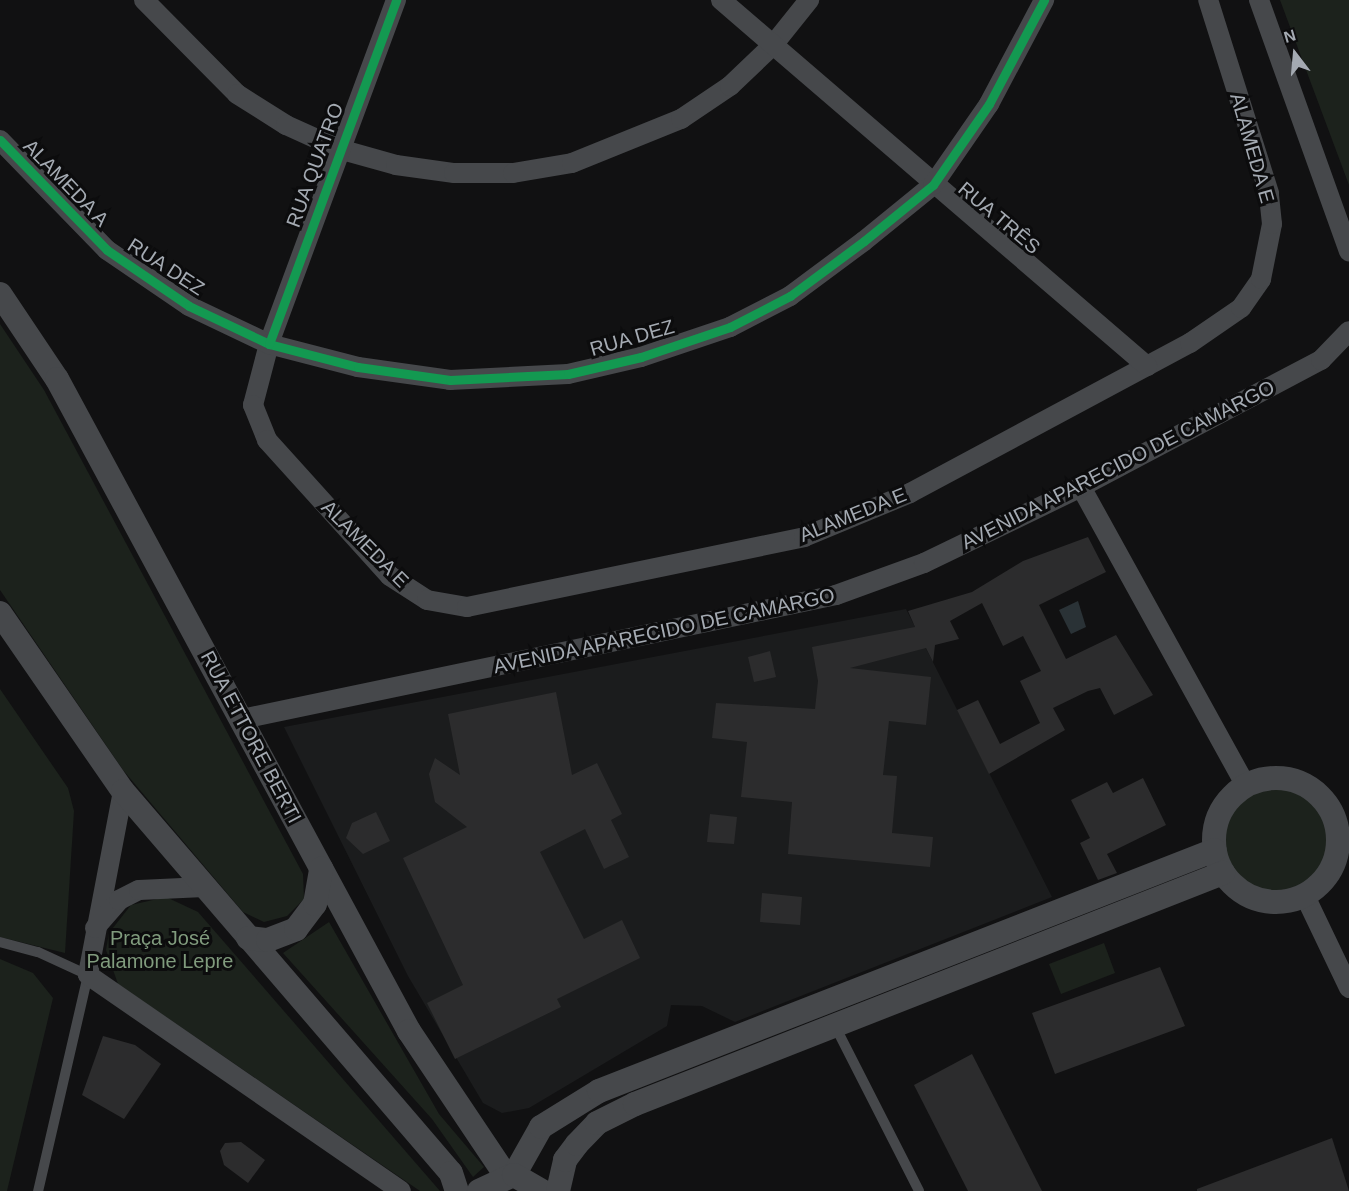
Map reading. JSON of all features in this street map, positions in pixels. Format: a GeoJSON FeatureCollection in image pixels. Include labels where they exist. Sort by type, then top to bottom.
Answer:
{"type":"FeatureCollection","features":[{"type":"Feature","properties":{"kind":"street"},"geometry":{"type":"LineString","coordinates":[[144,0],[237,94],[339,149],[396,165],[454,173],[513,173],[572,163],[681,119],[730,86],[773,45],[809,0]]}},
{"type":"Feature","properties":{"kind":"street","name":"RUA QUATRO"},"geometry":{"type":"LineString","coordinates":[[269,344],[339,149],[396,0]]}},
{"type":"Feature","properties":{"kind":"street","name":"RUA TRÊS"},"geometry":{"type":"LineString","coordinates":[[721,0],[933,185],[1147,366]]}},
{"type":"Feature","properties":{"kind":"street","name":"RUA DEZ"},"geometry":{"type":"LineString","coordinates":[[107,250],[189,306],[269,344],[358,367],[450,380],[568,374],[641,357],[730,327],[790,297],[933,185],[989,104],[1044,0]]}},
{"type":"Feature","properties":{"kind":"street","name":"ALAMEDA E"},"geometry":{"type":"LineString","coordinates":[[269,344],[254,405],[267,440],[390,576],[427,600],[467,607],[804,537],[910,493],[1147,366],[1241,308],[1271,252],[1269,193],[1208,0]]}},
{"type":"Feature","properties":{"kind":"street"},"geometry":{"type":"LineString","coordinates":[[1259,0],[1349,250]]}},
{"type":"Feature","properties":{"kind":"street","name":"ALAMEDA A"},"geometry":{"type":"LineString","coordinates":[[0,140],[107,250]]}},
{"type":"Feature","properties":{"kind":"street","name":"RUA ETTORE BERTI"},"geometry":{"type":"LineString","coordinates":[[0,294],[57,379],[321,869],[439,1082],[510,1176]]}},
{"type":"Feature","properties":{"kind":"street","name":"AVENIDA APARECIDO DE CAMARGO"},"geometry":{"type":"LineString","coordinates":[[242,720],[836,595],[924,563],[1081,487],[1321,360],[1349,331]]}},
{"type":"Feature","properties":{"kind":"street"},"geometry":{"type":"LineString","coordinates":[[1081,487],[1246,786]]}},
{"type":"Feature","properties":{"kind":"street"},"geometry":{"type":"LineString","coordinates":[[0,613],[123,791],[451,1173],[457,1191]]}},
{"type":"Feature","properties":{"kind":"street"},"geometry":{"type":"LineString","coordinates":[[1268,778],[1292,780],[1339,804],[1344,829],[1337,857],[1325,879],[1305,896],[1283,902],[1260,900],[1239,890],[1223,873],[1215,850],[1216,825],[1227,803],[1246,786],[1268,778]]}},
{"type":"Feature","properties":{"kind":"street"},"geometry":{"type":"LineString","coordinates":[[123,791],[95,928],[88,975],[401,1191]]}},
{"type":"Feature","properties":{"kind":"street"},"geometry":{"type":"LineString","coordinates":[[479,1191],[510,1176],[542,1127],[599,1091],[1215,850]]}},
{"type":"Feature","properties":{"kind":"street"},"geometry":{"type":"LineString","coordinates":[[248,938],[268,940],[296,929],[315,904],[321,869]]}},
{"type":"Feature","properties":{"kind":"street"},"geometry":{"type":"LineString","coordinates":[[558,1191],[565,1160],[597,1123],[834,1025],[1223,873]]}},
{"type":"Feature","properties":{"kind":"street"},"geometry":{"type":"LineString","coordinates":[[95,928],[119,900],[140,890],[204,887]]}},
{"type":"Feature","properties":{"kind":"street"},"geometry":{"type":"LineString","coordinates":[[1305,896],[1349,988]]}},
{"type":"Feature","properties":{"kind":"street"},"geometry":{"type":"LineString","coordinates":[[510,1176],[542,1191]]}},
{"type":"Feature","properties":{"kind":"lane"},"geometry":{"type":"LineString","coordinates":[[0,942],[38,952],[88,975],[38,1191]]}},
{"type":"Feature","properties":{"kind":"lane"},"geometry":{"type":"LineString","coordinates":[[834,1025],[919,1191]]}},
{"type":"Feature","properties":{"kind":"shaded area"},"geometry":{"type":"Polygon","coordinates":[[[1078,601],[1086,627],[1071,634],[1059,610],[1078,601]]]}},
{"type":"Feature","properties":{"kind":"shaded area"},"geometry":{"type":"Polygon","coordinates":[[[906,609],[1052,897],[735,1022],[702,1006],[671,1005],[667,1026],[529,1108],[502,1113],[483,1103],[408,976],[284,727],[906,609]]]}},
{"type":"Feature","properties":{"kind":"green space"},"geometry":{"type":"Polygon","coordinates":[[[1280,0],[1349,0],[1349,185],[1280,0]]]}},
{"type":"Feature","properties":{"kind":"green space"},"geometry":{"type":"Polygon","coordinates":[[[0,324],[44,390],[303,874],[304,899],[287,916],[264,922],[243,912],[123,770],[0,590],[0,324]]]}},
{"type":"Feature","properties":{"kind":"green space"},"geometry":{"type":"Polygon","coordinates":[[[0,689],[68,788],[74,811],[65,953],[0,937],[0,689]]]}},
{"type":"Feature","properties":{"kind":"green space"},"geometry":{"type":"Polygon","coordinates":[[[1277,788],[1297,792],[1314,803],[1325,820],[1329,840],[1325,860],[1314,877],[1297,888],[1277,892],[1257,888],[1240,877],[1229,860],[1225,840],[1229,820],[1240,803],[1257,792],[1277,788]]]}},
{"type":"Feature","properties":{"kind":"green space","name":"Praça José Palamone Lepre"},"geometry":{"type":"Polygon","coordinates":[[[166,897],[198,912],[440,1191],[420,1191],[118,984],[106,950],[109,933],[131,905],[166,897]]]}},
{"type":"Feature","properties":{"kind":"green space"},"geometry":{"type":"Polygon","coordinates":[[[329,922],[439,1114],[484,1167],[473,1177],[432,1119],[283,953],[329,922]]]}},
{"type":"Feature","properties":{"kind":"green space"},"geometry":{"type":"Polygon","coordinates":[[[1104,943],[1115,973],[1061,994],[1049,964],[1104,943]]]}},
{"type":"Feature","properties":{"kind":"green space"},"geometry":{"type":"Polygon","coordinates":[[[0,959],[33,973],[53,998],[7,1191],[0,1191],[0,959]]]}},
{"type":"Feature","properties":{"kind":"building"},"geometry":{"type":"Polygon","coordinates":[[[1088,537],[1106,572],[1039,605],[1066,659],[1116,635],[1153,695],[1114,715],[1100,688],[1088,691],[1053,708],[1065,730],[989,774],[957,710],[978,700],[1000,744],[1040,723],[1020,681],[1041,671],[1023,636],[1003,646],[982,603],[950,621],[959,639],[935,645],[933,662],[926,648],[850,668],[931,677],[926,725],[889,721],[883,775],[897,776],[892,833],[933,837],[930,867],[788,854],[792,802],[741,797],[747,742],[712,738],[716,703],[815,709],[818,681],[812,647],[915,627],[908,611],[972,592],[1023,561],[1088,537]]]}},
{"type":"Feature","properties":{"kind":"building"},"geometry":{"type":"Polygon","coordinates":[[[770,651],[776,677],[754,682],[748,657],[770,651]]]}},
{"type":"Feature","properties":{"kind":"building"},"geometry":{"type":"Polygon","coordinates":[[[556,692],[572,775],[597,763],[622,814],[611,820],[629,857],[604,869],[585,829],[540,852],[584,939],[622,920],[640,958],[557,999],[561,1007],[455,1059],[427,1003],[463,985],[403,858],[467,827],[435,802],[429,774],[435,758],[460,775],[448,714],[556,692]]]}},
{"type":"Feature","properties":{"kind":"building"},"geometry":{"type":"Polygon","coordinates":[[[1143,778],[1166,825],[1107,854],[1117,873],[1098,880],[1080,843],[1090,838],[1071,800],[1107,782],[1113,793],[1143,778]]]}},
{"type":"Feature","properties":{"kind":"building"},"geometry":{"type":"Polygon","coordinates":[[[376,812],[390,841],[363,854],[346,838],[352,823],[376,812]]]}},
{"type":"Feature","properties":{"kind":"building"},"geometry":{"type":"Polygon","coordinates":[[[710,814],[737,817],[734,844],[707,842],[710,814]]]}},
{"type":"Feature","properties":{"kind":"building"},"geometry":{"type":"Polygon","coordinates":[[[762,893],[802,897],[800,925],[760,922],[762,893]]]}},
{"type":"Feature","properties":{"kind":"building"},"geometry":{"type":"Polygon","coordinates":[[[1160,967],[1185,1026],[1055,1074],[1032,1013],[1160,967]]]}},
{"type":"Feature","properties":{"kind":"building"},"geometry":{"type":"Polygon","coordinates":[[[103,1036],[135,1045],[161,1064],[124,1119],[82,1095],[103,1036]]]}},
{"type":"Feature","properties":{"kind":"building"},"geometry":{"type":"Polygon","coordinates":[[[972,1054],[1042,1191],[968,1191],[914,1085],[972,1054]]]}},
{"type":"Feature","properties":{"kind":"building"},"geometry":{"type":"Polygon","coordinates":[[[1332,1138],[1349,1191],[1197,1191],[1197,1189],[1332,1138]]]}},
{"type":"Feature","properties":{"kind":"building"},"geometry":{"type":"Polygon","coordinates":[[[241,1142],[265,1160],[248,1183],[224,1165],[220,1151],[225,1143],[241,1142]]]}},
{"type":"Feature","properties":{"kind":"cycle path"},"geometry":{"type":"LineString","coordinates":[[269,344],[396,0]]}},
{"type":"Feature","properties":{"kind":"cycle path"},"geometry":{"type":"LineString","coordinates":[[0,140],[107,250],[189,306],[269,344],[358,367],[450,380],[568,374],[641,357],[730,327],[790,296],[864,241],[933,185],[989,104],[1044,0]]}}]}
